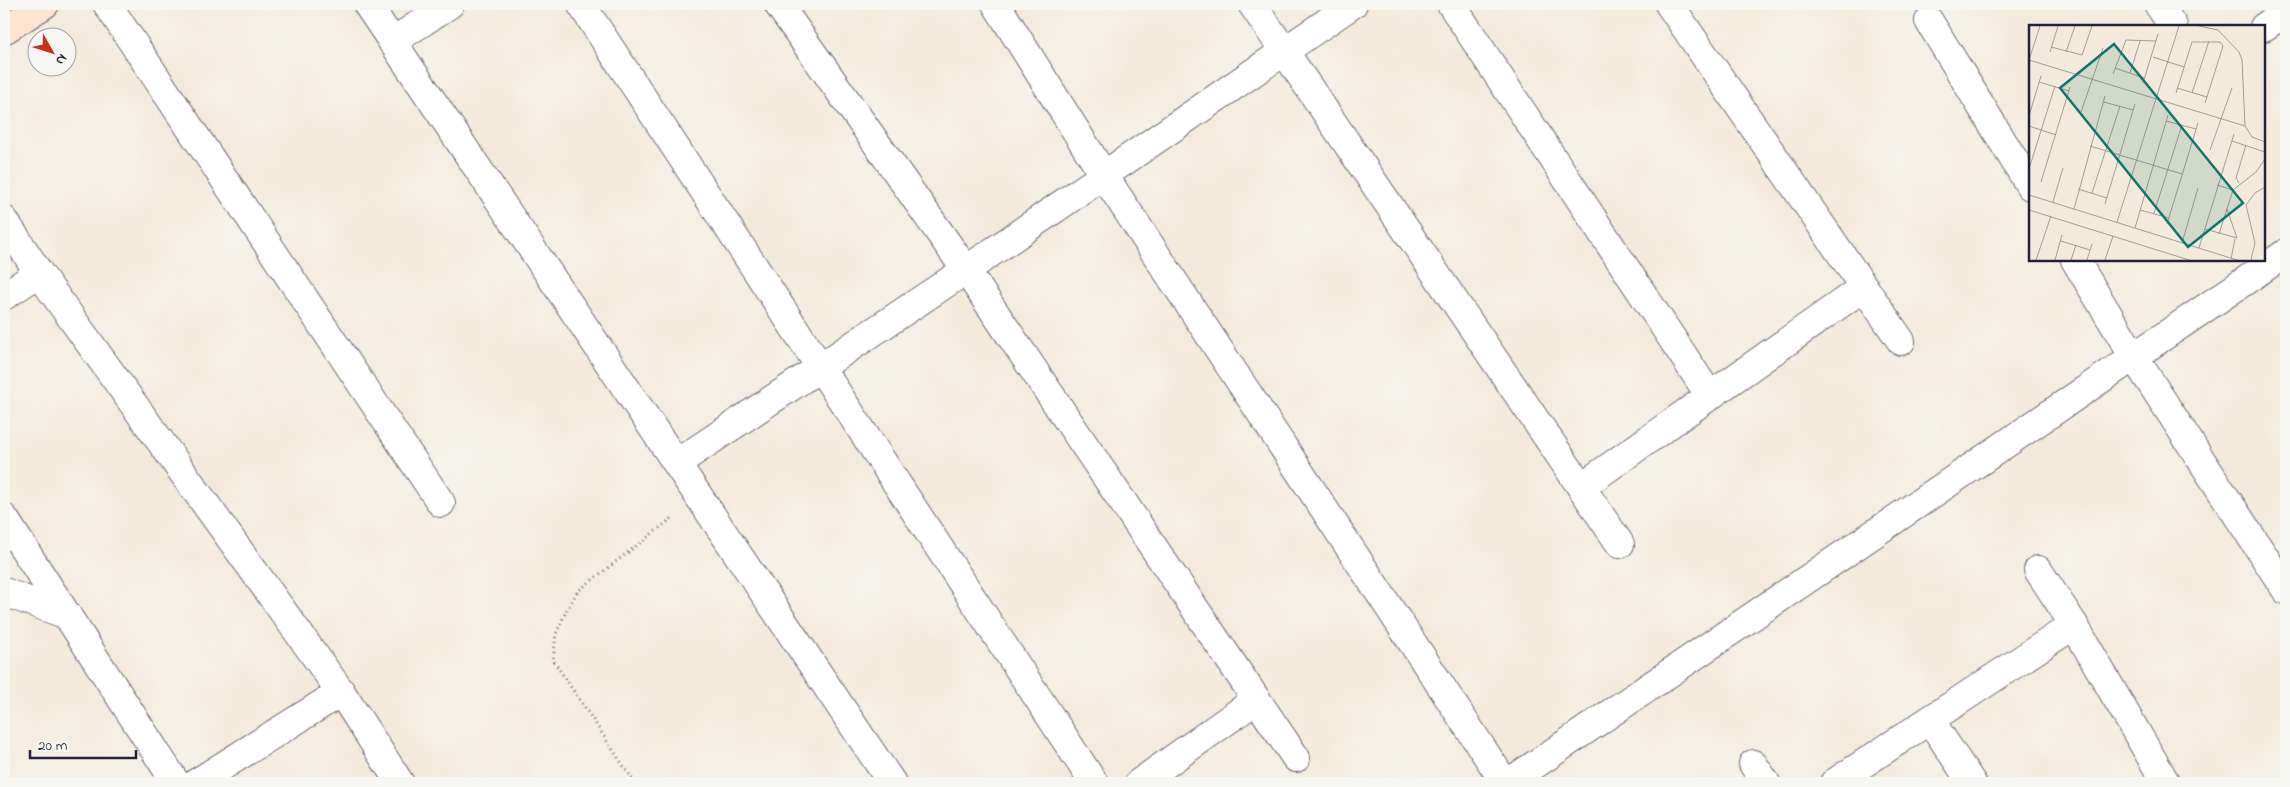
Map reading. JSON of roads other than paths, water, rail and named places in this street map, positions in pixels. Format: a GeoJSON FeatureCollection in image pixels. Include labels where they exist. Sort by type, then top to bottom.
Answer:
{"type":"FeatureCollection","features":[{"type":"Feature","properties":{"kind":"street"},"geometry":{"type":"LineString","coordinates":[[4,30],[45,4]]}},
{"type":"Feature","properties":{"kind":"street"},"geometry":{"type":"LineString","coordinates":[[107,4],[441,503]]}},
{"type":"Feature","properties":{"kind":"street"},"geometry":{"type":"LineString","coordinates":[[367,4],[892,783]]}},
{"type":"Feature","properties":{"kind":"street"},"geometry":{"type":"LineString","coordinates":[[392,42],[450,4]]}},
{"type":"Feature","properties":{"kind":"street"},"geometry":{"type":"LineString","coordinates":[[581,4],[1094,783]]}},
{"type":"Feature","properties":{"kind":"street"},"geometry":{"type":"LineString","coordinates":[[778,4],[966,270],[1296,758]]}},
{"type":"Feature","properties":{"kind":"street"},"geometry":{"type":"LineString","coordinates":[[996,4],[1103,174],[1507,783],[2286,253]]}},
{"type":"Feature","properties":{"kind":"street"},"geometry":{"type":"LineString","coordinates":[[1252,4],[1620,544]]}},
{"type":"Feature","properties":{"kind":"street"},"geometry":{"type":"LineString","coordinates":[[677,463],[966,270],[1103,174],[1353,4]]}},
{"type":"Feature","properties":{"kind":"street"},"geometry":{"type":"LineString","coordinates":[[1451,4],[1710,396]]}},
{"type":"Feature","properties":{"kind":"street"},"geometry":{"type":"LineString","coordinates":[[1669,4],[1901,341]]}},
{"type":"Feature","properties":{"kind":"street"},"geometry":{"type":"LineString","coordinates":[[2158,4],[2173,25]]}},
{"type":"Feature","properties":{"kind":"street"},"geometry":{"type":"LineString","coordinates":[[2265,26],[2286,12]]}},
{"type":"Feature","properties":{"kind":"street"},"geometry":{"type":"LineString","coordinates":[[1929,21],[2029,184]]}},
{"type":"Feature","properties":{"kind":"street"},"geometry":{"type":"LineString","coordinates":[[4,220],[38,273],[341,692],[400,783]]}},
{"type":"Feature","properties":{"kind":"street"},"geometry":{"type":"LineString","coordinates":[[2076,261],[2134,357],[2286,590]]}},
{"type":"Feature","properties":{"kind":"street"},"geometry":{"type":"LineString","coordinates":[[4,296],[38,273]]}},
{"type":"Feature","properties":{"kind":"street"},"geometry":{"type":"LineString","coordinates":[[1581,487],[1864,287]]}},
{"type":"Feature","properties":{"kind":"street"},"geometry":{"type":"LineString","coordinates":[[4,518],[176,783]]}},
{"type":"Feature","properties":{"kind":"street"},"geometry":{"type":"LineString","coordinates":[[2038,570],[2074,625],[2166,783]]}},
{"type":"Feature","properties":{"kind":"street"},"geometry":{"type":"LineString","coordinates":[[4,592],[67,615]]}},
{"type":"Feature","properties":{"kind":"street"},"geometry":{"type":"LineString","coordinates":[[1834,783],[2074,625]]}},
{"type":"Feature","properties":{"kind":"street"},"geometry":{"type":"LineString","coordinates":[[196,783],[341,692]]}},
{"type":"Feature","properties":{"kind":"street"},"geometry":{"type":"LineString","coordinates":[[1139,783],[1256,700]]}},
{"type":"Feature","properties":{"kind":"street"},"geometry":{"type":"LineString","coordinates":[[1930,720],[1972,783]]}}]}
